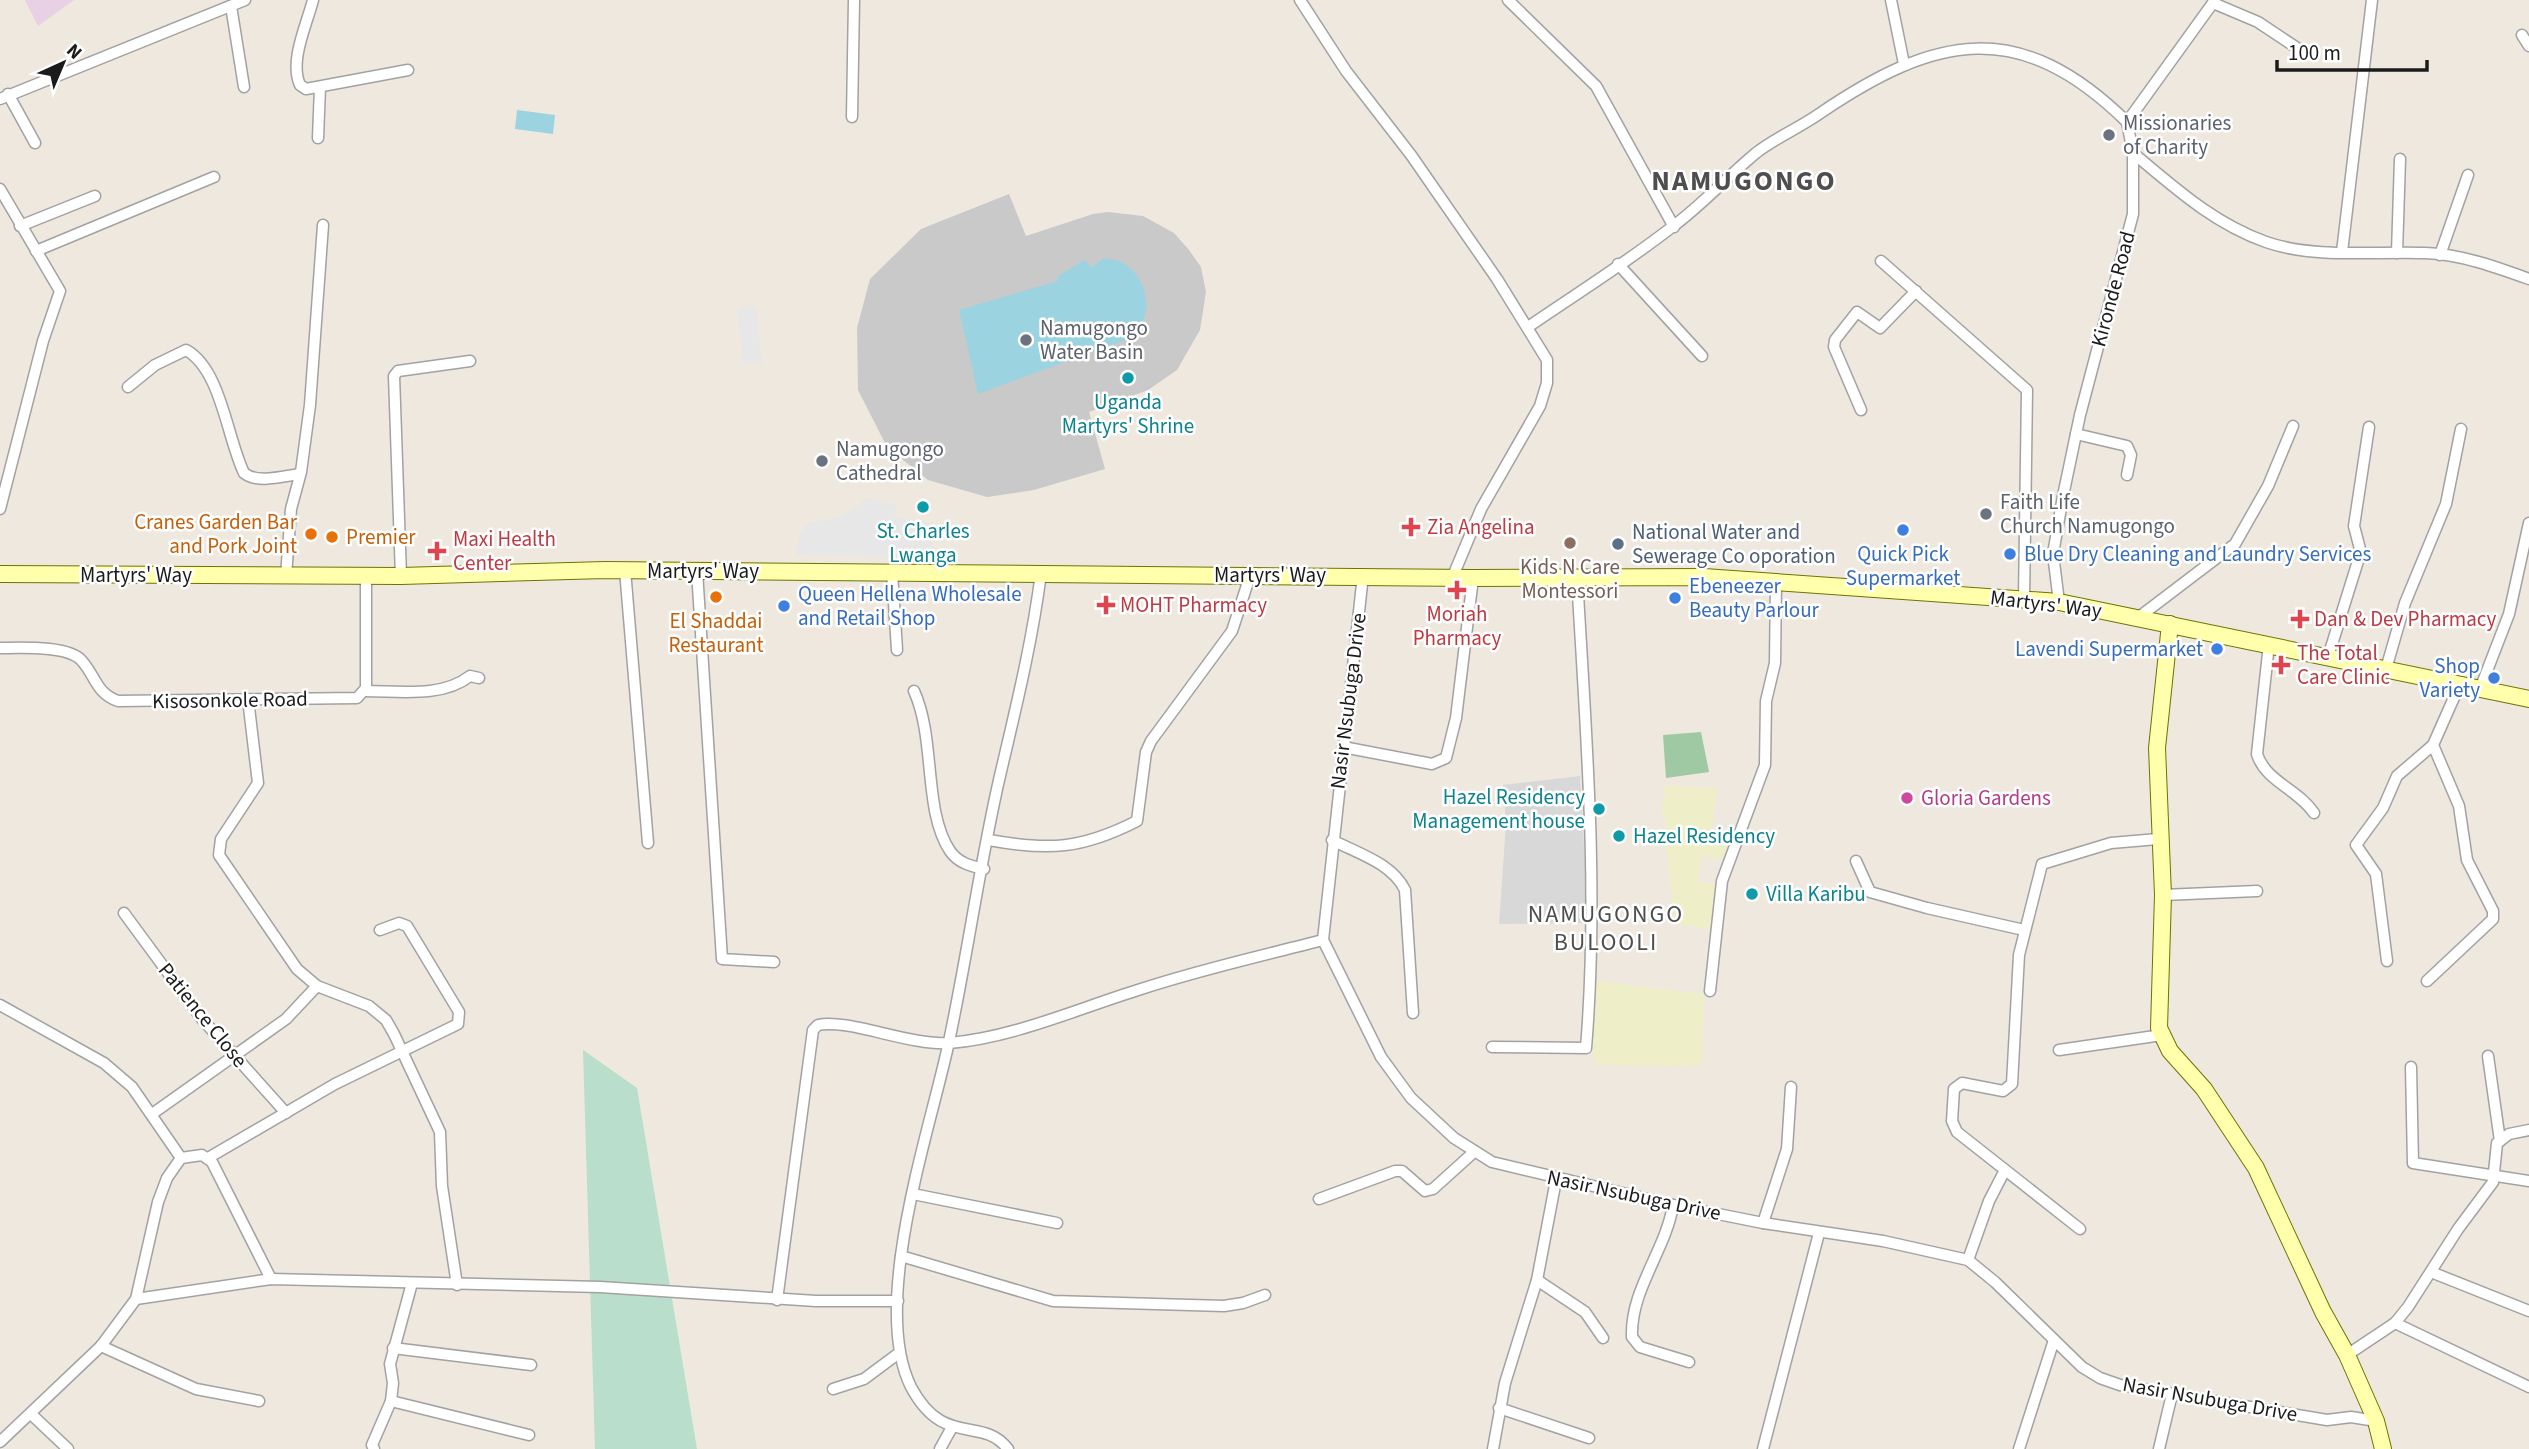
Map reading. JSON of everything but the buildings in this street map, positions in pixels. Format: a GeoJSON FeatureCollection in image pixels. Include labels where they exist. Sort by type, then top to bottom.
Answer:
{"type":"FeatureCollection","features":[{"type":"Feature","properties":{"kind":"main road","name":"Martyrs' Way"},"geometry":{"type":"LineString","coordinates":[[0,574],[401,576],[625,570],[1473,578],[1704,577],[2059,602],[2529,699]]}},
{"type":"Feature","properties":{"kind":"main road"},"geometry":{"type":"LineString","coordinates":[[2170,624],[2157,748],[2158,839],[2163,895],[2159,1028],[2170,1051],[2204,1088],[2256,1168],[2323,1312],[2347,1355],[2376,1421],[2384,1449]]}},
{"type":"Feature","properties":{"kind":"street"},"geometry":{"type":"LineString","coordinates":[[35,143],[4,97],[245,0]]}},
{"type":"Feature","properties":{"kind":"street"},"geometry":{"type":"LineString","coordinates":[[313,0],[296,74],[300,85],[306,89],[408,71]]}},
{"type":"Feature","properties":{"kind":"street"},"geometry":{"type":"LineString","coordinates":[[852,117],[854,0]]}},
{"type":"Feature","properties":{"kind":"street"},"geometry":{"type":"LineString","coordinates":[[1300,0],[1346,71],[1411,155],[1528,327],[1547,360],[1545,393],[1476,519],[1452,576]]}},
{"type":"Feature","properties":{"kind":"street"},"geometry":{"type":"LineString","coordinates":[[1508,0],[1596,86],[1674,227]]}},
{"type":"Feature","properties":{"kind":"street"},"geometry":{"type":"LineString","coordinates":[[1891,0],[1904,64]]}},
{"type":"Feature","properties":{"kind":"street"},"geometry":{"type":"LineString","coordinates":[[2342,252],[2372,0]]}},
{"type":"Feature","properties":{"kind":"street"},"geometry":{"type":"LineString","coordinates":[[1528,327],[1674,227],[1759,150],[1848,93],[1904,64],[1948,49],[1975,48],[2037,60],[2072,76],[2103,99],[2127,122],[2214,1],[2258,22],[2297,48]]}},
{"type":"Feature","properties":{"kind":"street"},"geometry":{"type":"LineString","coordinates":[[231,6],[244,87]]}},
{"type":"Feature","properties":{"kind":"street"},"geometry":{"type":"LineString","coordinates":[[2522,34],[2529,46]]}},
{"type":"Feature","properties":{"kind":"street"},"geometry":{"type":"LineString","coordinates":[[318,138],[320,87]]}},
{"type":"Feature","properties":{"kind":"street","name":"Kironde Road"},"geometry":{"type":"LineString","coordinates":[[2059,602],[2053,554],[2076,434],[2133,214],[2133,153],[2127,122]]}},
{"type":"Feature","properties":{"kind":"street"},"geometry":{"type":"LineString","coordinates":[[2133,153],[2189,201],[2230,227],[2268,243],[2342,252],[2440,255],[2529,278]]}},
{"type":"Feature","properties":{"kind":"street"},"geometry":{"type":"LineString","coordinates":[[2397,253],[2400,159]]}},
{"type":"Feature","properties":{"kind":"street"},"geometry":{"type":"LineString","coordinates":[[2440,255],[2468,175]]}},
{"type":"Feature","properties":{"kind":"street"},"geometry":{"type":"LineString","coordinates":[[36,251],[214,177]]}},
{"type":"Feature","properties":{"kind":"street"},"geometry":{"type":"LineString","coordinates":[[0,189],[60,291],[43,341],[0,509]]}},
{"type":"Feature","properties":{"kind":"street"},"geometry":{"type":"LineString","coordinates":[[20,226],[95,196]]}},
{"type":"Feature","properties":{"kind":"street"},"geometry":{"type":"LineString","coordinates":[[286,576],[291,509],[300,474],[310,405],[323,225]]}},
{"type":"Feature","properties":{"kind":"street"},"geometry":{"type":"LineString","coordinates":[[1881,261],[2024,386],[2029,396],[2024,468],[2027,522],[2024,599]]}},
{"type":"Feature","properties":{"kind":"street"},"geometry":{"type":"LineString","coordinates":[[1618,264],[1702,356]]}},
{"type":"Feature","properties":{"kind":"street"},"geometry":{"type":"LineString","coordinates":[[1861,410],[1835,347],[1835,340],[1857,312],[1880,328],[1916,291]]}},
{"type":"Feature","properties":{"kind":"street"},"geometry":{"type":"LineString","coordinates":[[128,387],[155,365],[187,350],[203,364],[211,380],[244,473],[249,478],[300,474]]}},
{"type":"Feature","properties":{"kind":"street"},"geometry":{"type":"LineString","coordinates":[[401,576],[395,374],[398,371],[470,361]]}},
{"type":"Feature","properties":{"kind":"street"},"geometry":{"type":"LineString","coordinates":[[2139,617],[2235,544],[2268,486],[2293,426]]}},
{"type":"Feature","properties":{"kind":"street"},"geometry":{"type":"LineString","coordinates":[[2328,657],[2360,550],[2354,526],[2369,427]]}},
{"type":"Feature","properties":{"kind":"street"},"geometry":{"type":"LineString","coordinates":[[2386,669],[2405,603],[2446,504],[2461,429]]}},
{"type":"Feature","properties":{"kind":"street"},"geometry":{"type":"LineString","coordinates":[[2076,434],[2127,446],[2131,455],[2127,475]]}},
{"type":"Feature","properties":{"kind":"street"},"geometry":{"type":"LineString","coordinates":[[2480,689],[2509,614],[2529,523]]}},
{"type":"Feature","properties":{"kind":"street"},"geometry":{"type":"LineString","coordinates":[[625,570],[648,843]]}},
{"type":"Feature","properties":{"kind":"street"},"geometry":{"type":"LineString","coordinates":[[697,571],[722,959],[774,962]]}},
{"type":"Feature","properties":{"kind":"street"},"geometry":{"type":"LineString","coordinates":[[892,572],[897,649]]}},
{"type":"Feature","properties":{"kind":"street"},"geometry":{"type":"LineString","coordinates":[[1008,1449],[988,1434],[951,1429],[935,1420],[925,1409],[911,1388],[899,1353],[898,1301],[901,1256],[913,1194],[949,1043],[999,782],[1026,670],[1041,573]]}},
{"type":"Feature","properties":{"kind":"street","name":"Nasir Nsubuga Drive"},"geometry":{"type":"LineString","coordinates":[[1363,575],[1323,940],[1390,1072],[1430,1117],[1474,1152],[1492,1162],[1556,1180],[1763,1223],[1883,1241],[1968,1260],[1995,1282],[2082,1367],[2100,1378],[2172,1394],[2327,1420],[2351,1418],[2376,1421]]}},
{"type":"Feature","properties":{"kind":"street"},"geometry":{"type":"LineString","coordinates":[[365,691],[366,576]]}},
{"type":"Feature","properties":{"kind":"street"},"geometry":{"type":"LineString","coordinates":[[989,840],[1026,847],[1062,848],[1106,837],[1137,821],[1146,752],[1151,741],[1232,631],[1250,576]]}},
{"type":"Feature","properties":{"kind":"street"},"geometry":{"type":"LineString","coordinates":[[1492,1047],[1586,1048],[1594,956],[1593,875],[1577,577]]}},
{"type":"Feature","properties":{"kind":"street"},"geometry":{"type":"LineString","coordinates":[[1343,747],[1432,764],[1446,758],[1455,718],[1473,578]]}},
{"type":"Feature","properties":{"kind":"street"},"geometry":{"type":"LineString","coordinates":[[1710,991],[1722,881],[1765,765],[1766,701],[1775,663],[1776,581]]}},
{"type":"Feature","properties":{"kind":"street"},"geometry":{"type":"LineString","coordinates":[[2269,644],[2258,754],[2265,769],[2300,797],[2314,813]]}},
{"type":"Feature","properties":{"kind":"street","name":"Kisosonkole Road"},"geometry":{"type":"LineString","coordinates":[[0,648],[46,649],[74,654],[82,660],[105,696],[118,701],[357,698],[365,691],[433,691],[461,683],[470,676],[479,678]]}},
{"type":"Feature","properties":{"kind":"street"},"geometry":{"type":"LineString","coordinates":[[2387,961],[2376,874],[2356,845],[2383,808],[2397,776],[2433,745],[2460,684]]}},
{"type":"Feature","properties":{"kind":"street"},"geometry":{"type":"LineString","coordinates":[[914,691],[921,709],[932,767],[934,800],[943,837],[951,853],[961,862],[984,869]]}},
{"type":"Feature","properties":{"kind":"street"},"geometry":{"type":"LineString","coordinates":[[247,699],[258,783],[221,839],[219,855],[297,969],[317,986],[379,1013],[401,1050],[440,1132],[442,1186],[457,1285]]}},
{"type":"Feature","properties":{"kind":"street"},"geometry":{"type":"LineString","coordinates":[[2427,981],[2494,919],[2493,911],[2467,859],[2459,806],[2433,745]]}},
{"type":"Feature","properties":{"kind":"street"},"geometry":{"type":"LineString","coordinates":[[2080,1229],[1953,1126],[1954,1089],[1962,1083],[2003,1091],[2012,1084],[2019,955],[2039,871],[2045,861],[2111,843],[2158,839]]}},
{"type":"Feature","properties":{"kind":"street"},"geometry":{"type":"LineString","coordinates":[[1332,841],[1389,870],[1405,890],[1413,1013]]}},
{"type":"Feature","properties":{"kind":"street"},"geometry":{"type":"LineString","coordinates":[[1856,861],[1870,892],[2024,930]]}},
{"type":"Feature","properties":{"kind":"street"},"geometry":{"type":"LineString","coordinates":[[2163,895],[2257,891]]}},
{"type":"Feature","properties":{"kind":"street","name":"Patience Close"},"geometry":{"type":"LineString","coordinates":[[124,913],[202,1018],[286,1113]]}},
{"type":"Feature","properties":{"kind":"street"},"geometry":{"type":"LineString","coordinates":[[208,1157],[401,1050],[453,1028],[460,1017],[407,926],[399,923],[380,930]]}},
{"type":"Feature","properties":{"kind":"street"},"geometry":{"type":"LineString","coordinates":[[778,1300],[815,1027],[830,1024],[905,1040],[949,1043],[1006,1032],[1156,984],[1323,940]]}},
{"type":"Feature","properties":{"kind":"street"},"geometry":{"type":"LineString","coordinates":[[152,1114],[286,1019],[317,986]]}},
{"type":"Feature","properties":{"kind":"street"},"geometry":{"type":"LineString","coordinates":[[0,1005],[104,1063],[132,1087],[181,1158]]}},
{"type":"Feature","properties":{"kind":"street"},"geometry":{"type":"LineString","coordinates":[[2059,1050],[2162,1035]]}},
{"type":"Feature","properties":{"kind":"street"},"geometry":{"type":"LineString","coordinates":[[2347,1355],[2395,1323],[2496,1175],[2494,1154],[2500,1140],[2488,1056]]}},
{"type":"Feature","properties":{"kind":"street"},"geometry":{"type":"LineString","coordinates":[[2411,1067],[2411,1161],[2419,1166],[2529,1181]]}},
{"type":"Feature","properties":{"kind":"street"},"geometry":{"type":"LineString","coordinates":[[1763,1223],[1787,1149],[1791,1087]]}},
{"type":"Feature","properties":{"kind":"street"},"geometry":{"type":"LineString","coordinates":[[2500,1140],[2509,1134],[2529,1130]]}},
{"type":"Feature","properties":{"kind":"street"},"geometry":{"type":"LineString","coordinates":[[1319,1199],[1395,1171],[1402,1171],[1425,1191],[1433,1189],[1474,1152]]}},
{"type":"Feature","properties":{"kind":"street"},"geometry":{"type":"LineString","coordinates":[[0,1442],[101,1346],[136,1299],[158,1202],[167,1178],[181,1158],[202,1155],[208,1157],[271,1279]]}},
{"type":"Feature","properties":{"kind":"street"},"geometry":{"type":"LineString","coordinates":[[1968,1260],[1989,1201],[2005,1170]]}},
{"type":"Feature","properties":{"kind":"street"},"geometry":{"type":"LineString","coordinates":[[1493,1449],[1499,1408],[1538,1280],[1556,1180]]}},
{"type":"Feature","properties":{"kind":"street"},"geometry":{"type":"LineString","coordinates":[[913,1194],[1057,1223]]}},
{"type":"Feature","properties":{"kind":"street"},"geometry":{"type":"LineString","coordinates":[[1674,1205],[1670,1228],[1646,1281],[1634,1317],[1632,1337],[1640,1347],[1689,1362]]}},
{"type":"Feature","properties":{"kind":"street"},"geometry":{"type":"LineString","coordinates":[[1763,1449],[1819,1233]]}},
{"type":"Feature","properties":{"kind":"street"},"geometry":{"type":"LineString","coordinates":[[901,1256],[998,1287],[1054,1301],[1224,1306],[1265,1295]]}},
{"type":"Feature","properties":{"kind":"street"},"geometry":{"type":"LineString","coordinates":[[2431,1272],[2529,1311]]}},
{"type":"Feature","properties":{"kind":"street"},"geometry":{"type":"LineString","coordinates":[[136,1299],[271,1279],[600,1287],[778,1300],[898,1301]]}},
{"type":"Feature","properties":{"kind":"street"},"geometry":{"type":"LineString","coordinates":[[1538,1280],[1585,1312],[1603,1338]]}},
{"type":"Feature","properties":{"kind":"street"},"geometry":{"type":"LineString","coordinates":[[374,1449],[372,1445],[391,1401],[393,1348],[412,1283]]}},
{"type":"Feature","properties":{"kind":"street"},"geometry":{"type":"LineString","coordinates":[[2395,1323],[2529,1387]]}},
{"type":"Feature","properties":{"kind":"street"},"geometry":{"type":"LineString","coordinates":[[2020,1449],[2054,1340]]}},
{"type":"Feature","properties":{"kind":"street"},"geometry":{"type":"LineString","coordinates":[[101,1346],[196,1390],[259,1401]]}},
{"type":"Feature","properties":{"kind":"street"},"geometry":{"type":"LineString","coordinates":[[393,1348],[531,1364]]}},
{"type":"Feature","properties":{"kind":"street"},"geometry":{"type":"LineString","coordinates":[[833,1389],[864,1379],[899,1353]]}},
{"type":"Feature","properties":{"kind":"street"},"geometry":{"type":"LineString","coordinates":[[2159,1449],[2172,1394]]}},
{"type":"Feature","properties":{"kind":"street"},"geometry":{"type":"LineString","coordinates":[[391,1401],[529,1435]]}},
{"type":"Feature","properties":{"kind":"street"},"geometry":{"type":"LineString","coordinates":[[1499,1408],[1590,1438]]}},
{"type":"Feature","properties":{"kind":"street"},"geometry":{"type":"LineString","coordinates":[[31,1414],[68,1449]]}},
{"type":"Feature","properties":{"kind":"street"},"geometry":{"type":"LineString","coordinates":[[940,1449],[951,1429]]}},
{"type":"Feature","properties":{"kind":"shaded area"},"geometry":{"type":"Polygon","coordinates":[[[25,0],[74,0],[38,26],[25,0]]]}},
{"type":"Feature","properties":{"kind":"shaded area","name":"Namugongo Water Basin"},"geometry":{"type":"Polygon","coordinates":[[[1009,194],[1026,236],[1093,214],[1108,212],[1143,216],[1174,233],[1189,250],[1201,267],[1206,292],[1200,330],[1177,370],[1148,390],[1089,412],[1105,469],[1034,490],[987,497],[928,480],[887,447],[858,390],[857,328],[870,279],[921,229],[1009,194]]]}},
{"type":"Feature","properties":{"kind":"shaded area"},"geometry":{"type":"Polygon","coordinates":[[[756,306],[762,363],[743,364],[737,308],[756,306]]]}},
{"type":"Feature","properties":{"kind":"shaded area"},"geometry":{"type":"Polygon","coordinates":[[[866,497],[897,505],[895,517],[932,524],[933,559],[795,554],[800,534],[808,523],[838,518],[860,505],[866,497]]]}},
{"type":"Feature","properties":{"kind":"shaded area"},"geometry":{"type":"Polygon","coordinates":[[[1580,776],[1588,916],[1585,923],[1499,924],[1506,823],[1503,785],[1580,776]]]}},
{"type":"Feature","properties":{"kind":"green space"},"geometry":{"type":"Polygon","coordinates":[[[1701,732],[1709,772],[1666,778],[1663,735],[1701,732]]]}},
{"type":"Feature","properties":{"kind":"green space"},"geometry":{"type":"Polygon","coordinates":[[[1665,785],[1717,789],[1712,831],[1733,831],[1729,845],[1719,860],[1702,855],[1698,882],[1717,885],[1713,930],[1675,924],[1664,832],[1667,827],[1662,811],[1665,785]]]}},
{"type":"Feature","properties":{"kind":"green space"},"geometry":{"type":"Polygon","coordinates":[[[1595,981],[1704,994],[1702,1063],[1689,1066],[1595,1065],[1591,1039],[1595,981]]]}},
{"type":"Feature","properties":{"kind":"green space"},"geometry":{"type":"Polygon","coordinates":[[[583,1050],[637,1088],[697,1449],[595,1449],[583,1050]]]}},
{"type":"Feature","properties":{"kind":"water"},"geometry":{"type":"Polygon","coordinates":[[[517,110],[555,115],[553,134],[515,129],[517,110]]]}},
{"type":"Feature","properties":{"kind":"water"},"geometry":{"type":"Polygon","coordinates":[[[1104,258],[1118,261],[1138,277],[1146,302],[1145,316],[1140,328],[1130,338],[978,394],[959,310],[1058,281],[1057,277],[1084,260],[1092,267],[1104,258]]]}},
{"type":"Feature","properties":{"kind":"place","name":"Missionaries of Charity"},"geometry":{"type":"Point","coordinates":[2109,135]}},
{"type":"Feature","properties":{"kind":"place","name":"Namugongo Water Basin"},"geometry":{"type":"Point","coordinates":[1026,340]}},
{"type":"Feature","properties":{"kind":"place","name":"Uganda Martyrs' Shrine"},"geometry":{"type":"Point","coordinates":[1128,378]}},
{"type":"Feature","properties":{"kind":"place","name":"Namugongo Cathedral"},"geometry":{"type":"Point","coordinates":[822,461]}},
{"type":"Feature","properties":{"kind":"place","name":"St. Charles Lwanga"},"geometry":{"type":"Point","coordinates":[923,507]}},
{"type":"Feature","properties":{"kind":"place","name":"Faith Life Church Namugongo"},"geometry":{"type":"Point","coordinates":[1986,514]}},
{"type":"Feature","properties":{"kind":"place","name":"Zia Angelina"},"geometry":{"type":"Point","coordinates":[1411,527]}},
{"type":"Feature","properties":{"kind":"place","name":"Quick Pick Supermarket"},"geometry":{"type":"Point","coordinates":[1903,530]}},
{"type":"Feature","properties":{"kind":"place","name":"Cranes Garden Bar and Pork Joint"},"geometry":{"type":"Point","coordinates":[311,534]}},
{"type":"Feature","properties":{"kind":"place","name":"Premier"},"geometry":{"type":"Point","coordinates":[332,537]}},
{"type":"Feature","properties":{"kind":"place","name":"Kids N Care Montessori"},"geometry":{"type":"Point","coordinates":[1570,543]}},
{"type":"Feature","properties":{"kind":"place","name":"National Water and Sewerage Co oporation"},"geometry":{"type":"Point","coordinates":[1618,544]}},
{"type":"Feature","properties":{"kind":"place","name":"Maxi Health Center"},"geometry":{"type":"Point","coordinates":[437,551]}},
{"type":"Feature","properties":{"kind":"place","name":"Blue Dry Cleaning and Laundry Services"},"geometry":{"type":"Point","coordinates":[2010,554]}},
{"type":"Feature","properties":{"kind":"place","name":"Moriah Pharmacy"},"geometry":{"type":"Point","coordinates":[1457,590]}},
{"type":"Feature","properties":{"kind":"place","name":"El Shaddai Restaurant"},"geometry":{"type":"Point","coordinates":[716,597]}},
{"type":"Feature","properties":{"kind":"place","name":"Ebeneezer Beauty Parlour"},"geometry":{"type":"Point","coordinates":[1675,598]}},
{"type":"Feature","properties":{"kind":"place","name":"MOHT Pharmacy"},"geometry":{"type":"Point","coordinates":[1106,605]}},
{"type":"Feature","properties":{"kind":"place","name":"Queen Hellena Wholesale and Retail Shop"},"geometry":{"type":"Point","coordinates":[784,606]}},
{"type":"Feature","properties":{"kind":"place","name":"Dan & Dev Pharmacy"},"geometry":{"type":"Point","coordinates":[2300,619]}},
{"type":"Feature","properties":{"kind":"place","name":"Lavendi Supermarket"},"geometry":{"type":"Point","coordinates":[2217,649]}},
{"type":"Feature","properties":{"kind":"place","name":"The Total Care Clinic"},"geometry":{"type":"Point","coordinates":[2281,665]}},
{"type":"Feature","properties":{"kind":"place","name":"Shop Variety"},"geometry":{"type":"Point","coordinates":[2494,678]}},
{"type":"Feature","properties":{"kind":"place","name":"Gloria Gardens"},"geometry":{"type":"Point","coordinates":[1907,798]}},
{"type":"Feature","properties":{"kind":"place","name":"Hazel Residency Management house"},"geometry":{"type":"Point","coordinates":[1599,809]}},
{"type":"Feature","properties":{"kind":"place","name":"Hazel Residency"},"geometry":{"type":"Point","coordinates":[1619,836]}},
{"type":"Feature","properties":{"kind":"place","name":"Villa Karibu"},"geometry":{"type":"Point","coordinates":[1752,894]}},
{"type":"Feature","properties":{"kind":"district","name":"NAMUGONGO"},"geometry":{"type":"Point","coordinates":[1744,180]}},
{"type":"Feature","properties":{"kind":"district","name":"NAMUGONGO BULOOLI"},"geometry":{"type":"Point","coordinates":[1606,928]}}]}
